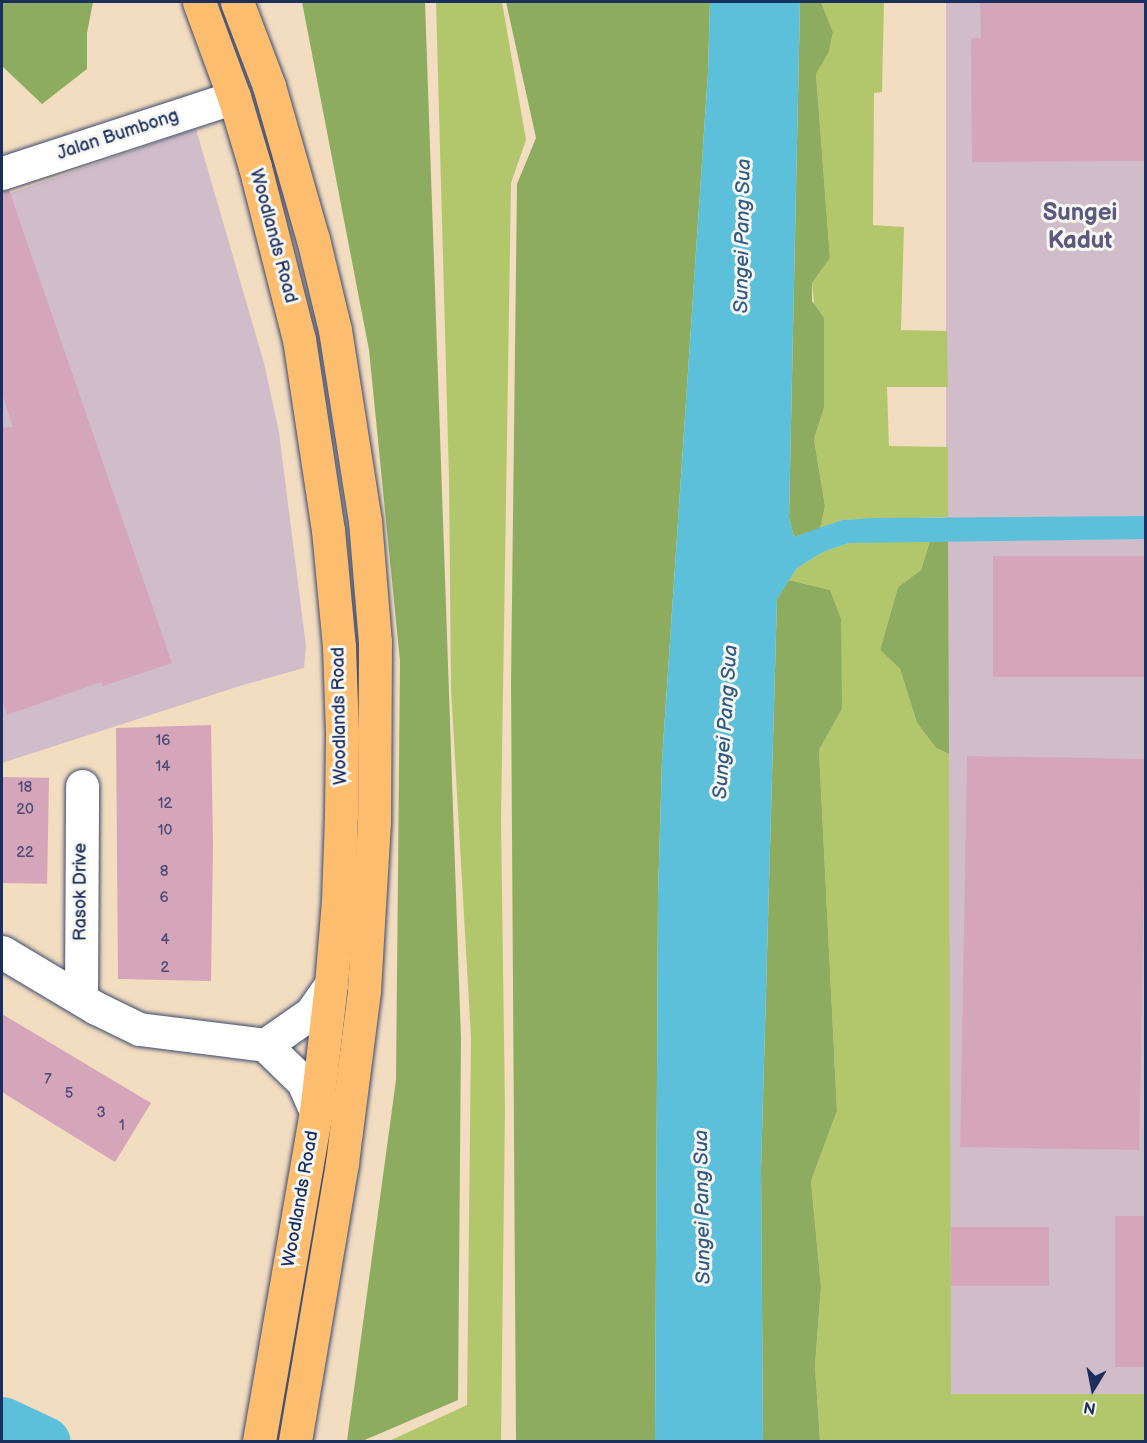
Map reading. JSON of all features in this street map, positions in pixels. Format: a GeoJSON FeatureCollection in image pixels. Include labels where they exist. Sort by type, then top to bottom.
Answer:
{"type":"FeatureCollection","features":[{"type":"Feature","properties":{"kind":"main road","name":"Woodlands Road"},"geometry":{"type":"LineString","coordinates":[[199,2],[234,97],[278,249],[299,339],[328,530],[339,647],[342,733],[338,902],[331,984],[316,1111],[259,1442]]}},
{"type":"Feature","properties":{"kind":"main road","name":"Woodlands Road"},"geometry":{"type":"LineString","coordinates":[[237,2],[269,86],[313,238],[335,330],[365,521],[375,642],[374,822],[364,992],[342,1163],[295,1442]]}},
{"type":"Feature","properties":{"kind":"street","name":"Jalan Bumbong"},"geometry":{"type":"LineString","coordinates":[[2,173],[234,97]]}},
{"type":"Feature","properties":{"kind":"street","name":"Rasok Drive"},"geometry":{"type":"LineString","coordinates":[[81,997],[82,786]]}},
{"type":"Feature","properties":{"kind":"street"},"geometry":{"type":"LineString","coordinates":[[2,952],[96,1008],[139,1029],[265,1045],[303,1082],[316,1111]]}},
{"type":"Feature","properties":{"kind":"street"},"geometry":{"type":"LineString","coordinates":[[265,1045],[311,1013],[331,984]]}},
{"type":"Feature","properties":{"kind":"shaded area"},"geometry":{"type":"Polygon","coordinates":[[[946,2],[1145,2],[1145,1441],[946,1441],[946,2]]]}},
{"type":"Feature","properties":{"kind":"shaded area"},"geometry":{"type":"Polygon","coordinates":[[[196,129],[264,363],[279,432],[306,646],[304,668],[243,685],[2,763],[2,196],[196,129]]]}},
{"type":"Feature","properties":{"kind":"green space"},"geometry":{"type":"Polygon","coordinates":[[[2,2],[93,2],[87,33],[87,69],[42,104],[2,66],[2,2]]]}},
{"type":"Feature","properties":{"kind":"green space"},"geometry":{"type":"Polygon","coordinates":[[[302,2],[425,2],[461,1039],[458,1400],[360,1442],[347,1441],[396,1080],[400,661],[369,350],[302,2]]]}},
{"type":"Feature","properties":{"kind":"green space"},"geometry":{"type":"Polygon","coordinates":[[[436,2],[502,2],[526,140],[511,183],[501,820],[505,1108],[501,1442],[389,1441],[467,1405],[471,1038],[451,689],[449,478],[436,2]]]}},
{"type":"Feature","properties":{"kind":"green space"},"geometry":{"type":"Polygon","coordinates":[[[506,2],[710,2],[708,72],[662,761],[658,896],[655,1441],[516,1441],[511,683],[517,184],[536,138],[506,2]]]}},
{"type":"Feature","properties":{"kind":"green space"},"geometry":{"type":"Polygon","coordinates":[[[800,2],[821,2],[833,32],[829,52],[816,74],[830,258],[812,283],[812,301],[824,318],[824,408],[814,439],[825,506],[820,529],[794,537],[789,518],[800,2]]]}},
{"type":"Feature","properties":{"kind":"green space"},"geometry":{"type":"Polygon","coordinates":[[[821,2],[884,2],[882,92],[874,93],[873,225],[904,227],[901,330],[947,331],[948,387],[887,387],[889,446],[948,447],[948,517],[842,520],[820,529],[825,506],[814,439],[824,408],[812,283],[830,258],[816,74],[829,52],[833,32],[821,2]]]}},
{"type":"Feature","properties":{"kind":"green space"},"geometry":{"type":"Polygon","coordinates":[[[930,541],[921,570],[898,587],[880,650],[900,669],[917,723],[936,748],[949,754],[951,1394],[1145,1394],[1145,1441],[820,1441],[815,1366],[821,1287],[811,1181],[837,1111],[819,750],[842,709],[830,590],[789,580],[797,568],[823,552],[849,543],[930,541]]]}},
{"type":"Feature","properties":{"kind":"green space"},"geometry":{"type":"Polygon","coordinates":[[[930,541],[948,541],[949,754],[936,748],[917,723],[900,669],[880,650],[898,587],[921,570],[930,541]]]}},
{"type":"Feature","properties":{"kind":"green space"},"geometry":{"type":"Polygon","coordinates":[[[789,580],[830,590],[841,619],[842,709],[819,750],[837,1111],[811,1181],[821,1287],[815,1366],[820,1441],[763,1442],[761,1169],[777,599],[789,580]]]}},
{"type":"Feature","properties":{"kind":"water","name":"Sungei Pang Sua"},"geometry":{"type":"Polygon","coordinates":[[[710,2],[800,2],[789,518],[794,537],[842,520],[874,518],[1145,516],[1146,539],[849,543],[823,552],[797,568],[777,599],[761,1169],[763,1441],[655,1442],[658,896],[662,761],[708,72],[710,2]]]}},
{"type":"Feature","properties":{"kind":"building"},"geometry":{"type":"Polygon","coordinates":[[[980,2],[1146,2],[1146,161],[972,162],[971,38],[981,38],[980,2]]]}},
{"type":"Feature","properties":{"kind":"building"},"geometry":{"type":"Polygon","coordinates":[[[9,190],[172,663],[103,686],[101,682],[7,715],[2,700],[2,428],[13,427],[2,393],[2,191],[9,190]]]}},
{"type":"Feature","properties":{"kind":"building"},"geometry":{"type":"Polygon","coordinates":[[[993,556],[1146,556],[1146,677],[993,677],[993,556]]]}},
{"type":"Feature","properties":{"kind":"building"},"geometry":{"type":"Polygon","coordinates":[[[211,725],[213,844],[211,981],[118,979],[116,728],[211,725]]]}},
{"type":"Feature","properties":{"kind":"building"},"geometry":{"type":"Polygon","coordinates":[[[967,756],[1146,759],[1139,1150],[960,1147],[967,756]]]}},
{"type":"Feature","properties":{"kind":"building"},"geometry":{"type":"Polygon","coordinates":[[[2,777],[49,778],[47,884],[2,883],[2,777]]]}},
{"type":"Feature","properties":{"kind":"building"},"geometry":{"type":"Polygon","coordinates":[[[2,1014],[151,1103],[115,1162],[2,1092],[2,1014]]]}},
{"type":"Feature","properties":{"kind":"building"},"geometry":{"type":"Polygon","coordinates":[[[1115,1216],[1146,1216],[1146,1367],[1115,1367],[1115,1216]]]}},
{"type":"Feature","properties":{"kind":"building"},"geometry":{"type":"Polygon","coordinates":[[[951,1227],[1049,1227],[1049,1286],[951,1286],[951,1227]]]}},
{"type":"Feature","properties":{"kind":"waterway"},"geometry":{"type":"LineString","coordinates":[[2,1422],[45,1442]]}},
{"type":"Feature","properties":{"kind":"district","name":"Sungei Kadut"},"geometry":{"type":"Point","coordinates":[1080,227]}}]}
